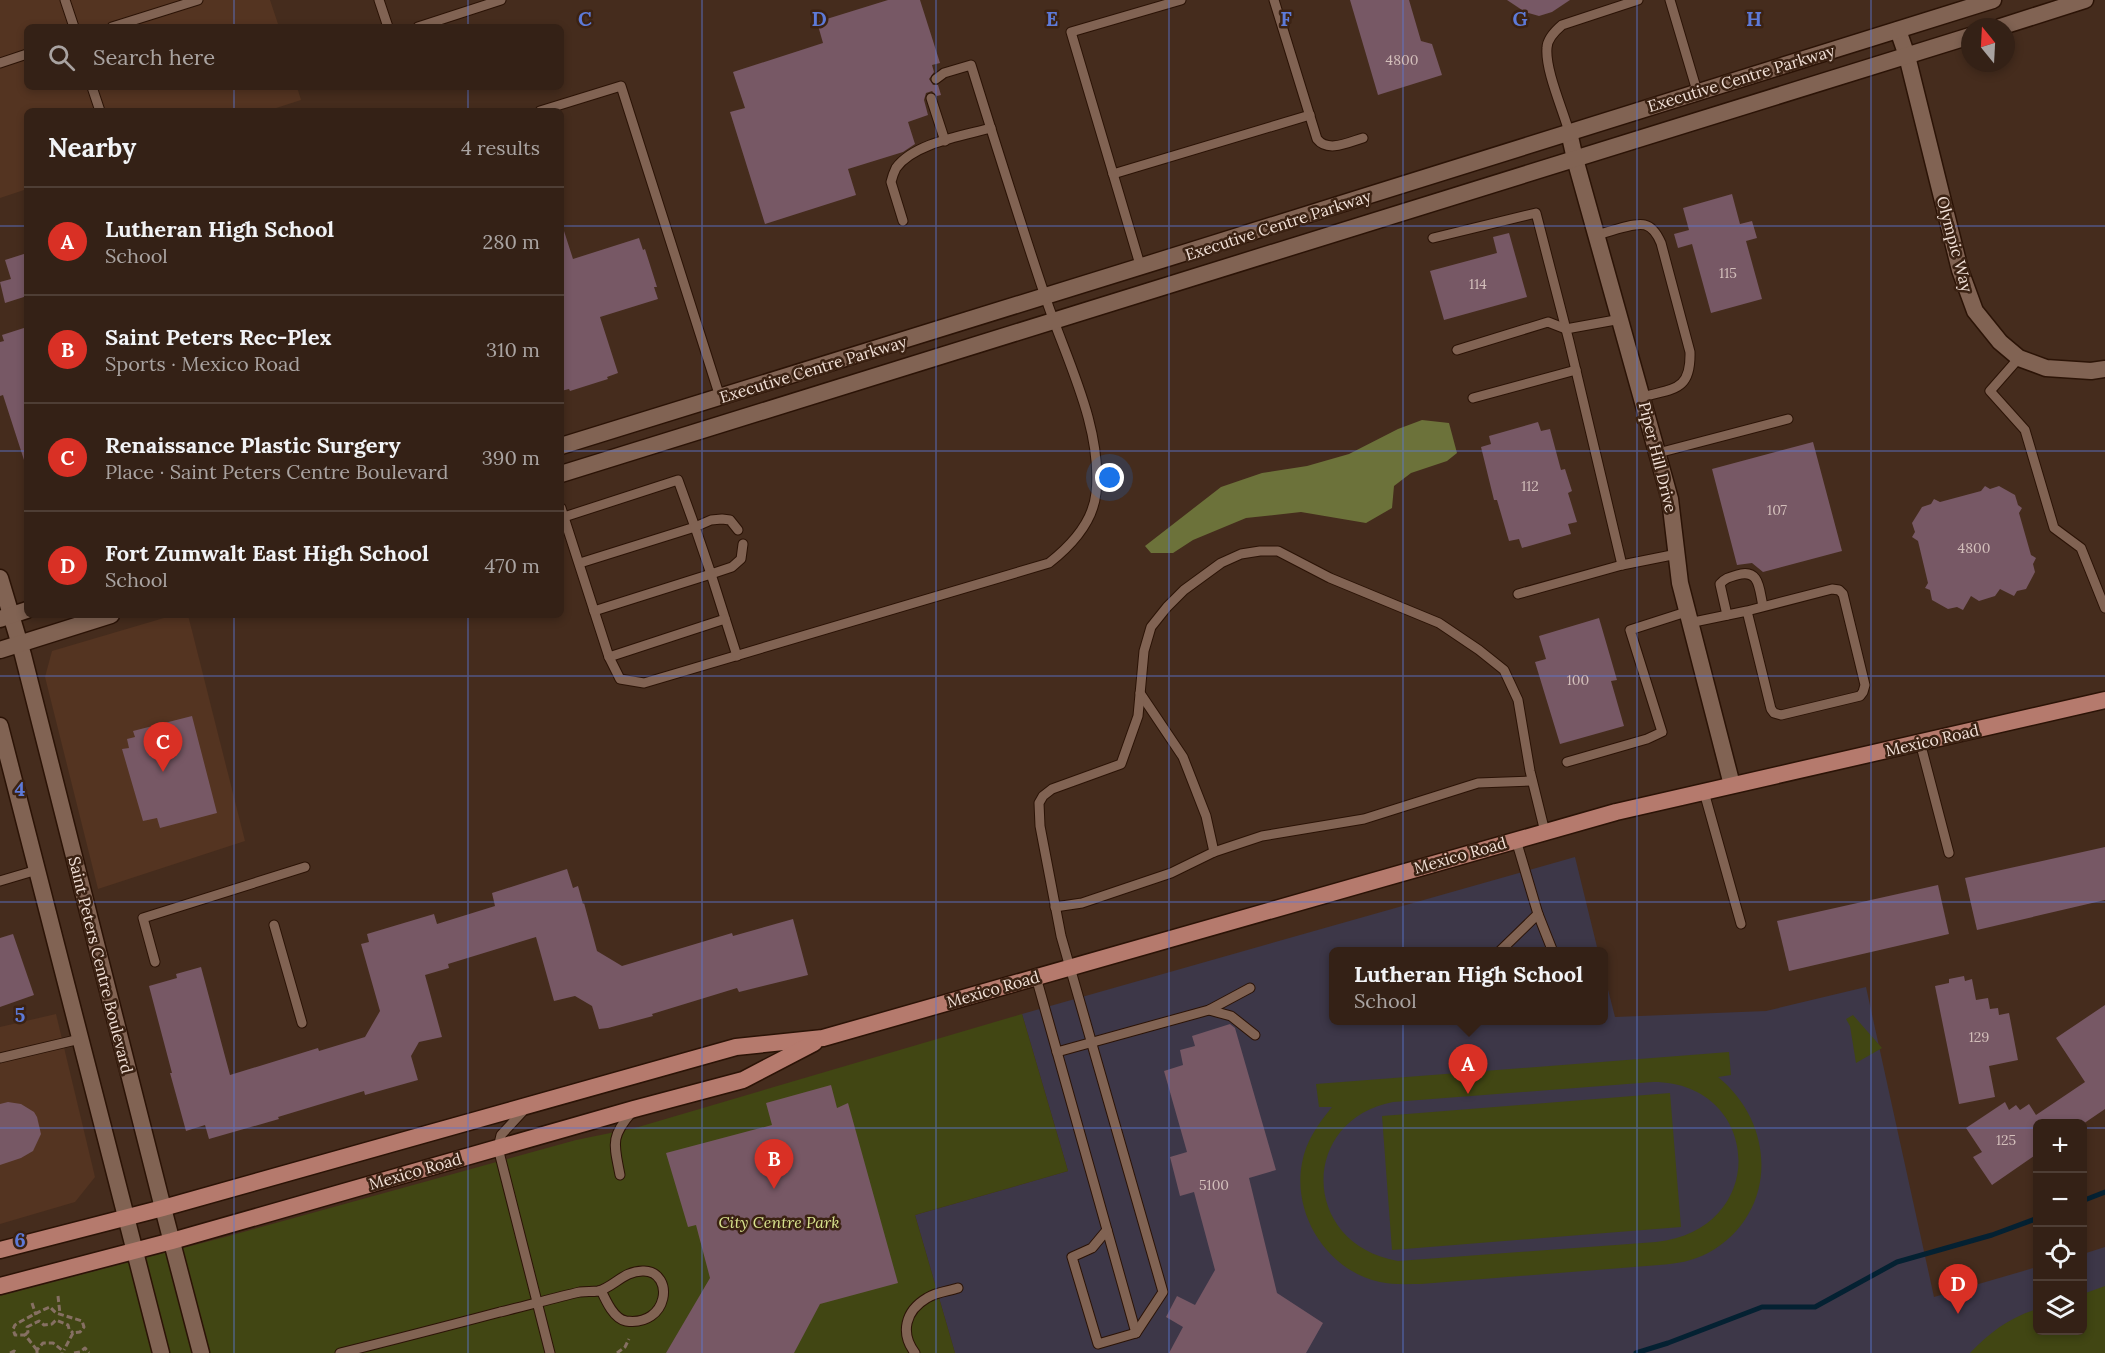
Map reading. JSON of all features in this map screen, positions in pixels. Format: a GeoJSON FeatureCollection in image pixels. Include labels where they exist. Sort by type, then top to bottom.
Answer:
{"type":"FeatureCollection","features":[{"type":"Feature","properties":{"kind":"main road","name":"Mexico Road"},"geometry":{"type":"LineString","coordinates":[[0,1251],[163,1208],[736,1047],[823,1038],[1545,832],[1732,785],[2105,700]]}},
{"type":"Feature","properties":{"kind":"main road","name":"Mexico Road"},"geometry":{"type":"LineString","coordinates":[[0,1286],[743,1080],[823,1038]]}},
{"type":"Feature","properties":{"kind":"street","name":"Executive Centre Parkway"},"geometry":{"type":"LineString","coordinates":[[564,445],[1141,268],[1993,0]]}},
{"type":"Feature","properties":{"kind":"street"},"geometry":{"type":"LineString","coordinates":[[2015,22],[2085,0]]}},
{"type":"Feature","properties":{"kind":"street","name":"Olympic Way"},"geometry":{"type":"LineString","coordinates":[[1898,30],[1907,56],[1960,270],[1975,311],[2000,342],[2019,358],[2046,368],[2091,371],[2105,369]]}},
{"type":"Feature","properties":{"kind":"street","name":"Executive Centre Parkway"},"geometry":{"type":"LineString","coordinates":[[564,473],[1961,39]]}},
{"type":"Feature","properties":{"kind":"street","name":"Piper Hill Drive"},"geometry":{"type":"LineString","coordinates":[[1569,132],[1670,499],[1680,583],[1732,785]]}},
{"type":"Feature","properties":{"kind":"street","name":"Saint Peters Centre Boulevard"},"geometry":{"type":"LineString","coordinates":[[0,578],[13,614],[201,1353]]}},
{"type":"Feature","properties":{"kind":"street"},"geometry":{"type":"LineString","coordinates":[[0,650],[102,618]]}},
{"type":"Feature","properties":{"kind":"street"},"geometry":{"type":"LineString","coordinates":[[0,726],[161,1353]]}},
{"type":"Feature","properties":{"kind":"lane"},"geometry":{"type":"LineString","coordinates":[[65,0],[73,24]]}},
{"type":"Feature","properties":{"kind":"lane"},"geometry":{"type":"LineString","coordinates":[[122,24],[198,0]]}},
{"type":"Feature","properties":{"kind":"lane"},"geometry":{"type":"LineString","coordinates":[[379,0],[387,24]]}},
{"type":"Feature","properties":{"kind":"lane"},"geometry":{"type":"LineString","coordinates":[[427,24],[501,0]]}},
{"type":"Feature","properties":{"kind":"lane"},"geometry":{"type":"LineString","coordinates":[[1141,268],[1071,32],[1181,0]]}},
{"type":"Feature","properties":{"kind":"lane"},"geometry":{"type":"LineString","coordinates":[[1275,0],[1317,139],[1327,146],[1336,146],[1363,138]]}},
{"type":"Feature","properties":{"kind":"lane"},"geometry":{"type":"LineString","coordinates":[[1569,132],[1549,69],[1546,47],[1553,32],[1562,25],[1638,0]]}},
{"type":"Feature","properties":{"kind":"lane"},"geometry":{"type":"LineString","coordinates":[[1670,0],[1697,92]]}},
{"type":"Feature","properties":{"kind":"lane"},"geometry":{"type":"LineString","coordinates":[[0,63],[24,55]]}},
{"type":"Feature","properties":{"kind":"lane"},"geometry":{"type":"LineString","coordinates":[[564,515],[609,657],[620,679],[644,683],[1049,563],[1067,549],[1092,514],[1096,492],[1096,462],[1090,423],[1045,297],[971,65],[944,73],[936,79]]}},
{"type":"Feature","properties":{"kind":"lane"},"geometry":{"type":"LineString","coordinates":[[550,108],[621,86],[720,397]]}},
{"type":"Feature","properties":{"kind":"lane"},"geometry":{"type":"LineString","coordinates":[[93,90],[99,108]]}},
{"type":"Feature","properties":{"kind":"lane"},"geometry":{"type":"LineString","coordinates":[[931,98],[945,141]]}},
{"type":"Feature","properties":{"kind":"lane"},"geometry":{"type":"LineString","coordinates":[[1113,174],[1310,115]]}},
{"type":"Feature","properties":{"kind":"lane"},"geometry":{"type":"LineString","coordinates":[[903,220],[891,182],[896,168],[909,155],[926,146],[991,128]]}},
{"type":"Feature","properties":{"kind":"lane"},"geometry":{"type":"LineString","coordinates":[[1433,238],[1536,213],[1622,565]]}},
{"type":"Feature","properties":{"kind":"lane"},"geometry":{"type":"LineString","coordinates":[[1597,235],[1646,225],[1656,232],[1661,243],[1690,352],[1690,365],[1686,381],[1642,398]]}},
{"type":"Feature","properties":{"kind":"lane"},"geometry":{"type":"LineString","coordinates":[[1457,350],[1548,322],[1566,329],[1621,319]]}},
{"type":"Feature","properties":{"kind":"lane"},"geometry":{"type":"LineString","coordinates":[[2019,358],[1990,391],[2025,430],[2054,528],[2081,548],[2105,608]]}},
{"type":"Feature","properties":{"kind":"lane"},"geometry":{"type":"LineString","coordinates":[[1473,398],[1576,370]]}},
{"type":"Feature","properties":{"kind":"lane"},"geometry":{"type":"LineString","coordinates":[[1658,453],[1788,419]]}},
{"type":"Feature","properties":{"kind":"lane"},"geometry":{"type":"LineString","coordinates":[[564,512],[678,480],[737,656]]}},
{"type":"Feature","properties":{"kind":"lane"},"geometry":{"type":"LineString","coordinates":[[580,563],[722,519],[730,520],[738,530]]}},
{"type":"Feature","properties":{"kind":"lane"},"geometry":{"type":"LineString","coordinates":[[594,611],[732,567],[741,560],[743,544]]}},
{"type":"Feature","properties":{"kind":"lane"},"geometry":{"type":"LineString","coordinates":[[1107,1230],[1092,1248],[1072,1257],[1098,1344],[1136,1333],[1163,1292],[1070,968],[1055,907],[1038,803],[1052,789],[1121,764],[1138,716],[1144,651],[1151,627],[1184,590],[1221,563],[1241,554],[1278,551],[1330,578],[1439,624],[1479,650],[1504,670],[1518,700],[1545,832]]}},
{"type":"Feature","properties":{"kind":"lane"},"geometry":{"type":"LineString","coordinates":[[1518,594],[1622,565],[1677,554]]}},
{"type":"Feature","properties":{"kind":"lane"},"geometry":{"type":"LineString","coordinates":[[1727,615],[1720,584],[1725,578],[1745,572],[1751,573],[1756,578],[1763,606]]}},
{"type":"Feature","properties":{"kind":"lane"},"geometry":{"type":"LineString","coordinates":[[1567,762],[1647,739],[1662,732],[1630,630],[1688,617],[1727,615],[1832,589],[1839,590],[1843,594],[1865,685],[1863,692],[1860,696],[1781,715],[1774,713],[1771,709],[1747,611]]}},
{"type":"Feature","properties":{"kind":"lane"},"geometry":{"type":"LineString","coordinates":[[609,657],[725,619]]}},
{"type":"Feature","properties":{"kind":"lane"},"geometry":{"type":"LineString","coordinates":[[1140,693],[1183,757],[1206,816],[1214,852]]}},
{"type":"Feature","properties":{"kind":"lane"},"geometry":{"type":"LineString","coordinates":[[1920,742],[1949,853]]}},
{"type":"Feature","properties":{"kind":"lane"},"geometry":{"type":"LineString","coordinates":[[1055,907],[1082,903],[1171,873],[1214,852],[1262,836],[1364,819],[1478,783],[1533,781]]}},
{"type":"Feature","properties":{"kind":"lane"},"geometry":{"type":"LineString","coordinates":[[1704,792],[1741,924]]}},
{"type":"Feature","properties":{"kind":"lane"},"geometry":{"type":"LineString","coordinates":[[1516,840],[1538,914],[1551,947]]}},
{"type":"Feature","properties":{"kind":"lane"},"geometry":{"type":"LineString","coordinates":[[155,962],[143,918],[305,867]]}},
{"type":"Feature","properties":{"kind":"lane"},"geometry":{"type":"LineString","coordinates":[[0,881],[37,870]]}},
{"type":"Feature","properties":{"kind":"lane"},"geometry":{"type":"LineString","coordinates":[[1503,947],[1538,914]]}},
{"type":"Feature","properties":{"kind":"lane"},"geometry":{"type":"LineString","coordinates":[[274,925],[302,1023]]}},
{"type":"Feature","properties":{"kind":"lane"},"geometry":{"type":"LineString","coordinates":[[1036,977],[1136,1333]]}},
{"type":"Feature","properties":{"kind":"lane"},"geometry":{"type":"LineString","coordinates":[[1057,1052],[1209,1010],[1250,988]]}},
{"type":"Feature","properties":{"kind":"lane"},"geometry":{"type":"LineString","coordinates":[[1209,1010],[1231,1016],[1255,1035]]}},
{"type":"Feature","properties":{"kind":"lane"},"geometry":{"type":"LineString","coordinates":[[0,1058],[80,1039]]}},
{"type":"Feature","properties":{"kind":"lane"},"geometry":{"type":"LineString","coordinates":[[528,1106],[501,1135],[498,1148],[550,1353]]}},
{"type":"Feature","properties":{"kind":"lane"},"geometry":{"type":"LineString","coordinates":[[620,1175],[615,1147],[617,1129],[634,1109]]}},
{"type":"Feature","properties":{"kind":"lane"},"geometry":{"type":"LineString","coordinates":[[340,1353],[536,1303],[601,1290],[632,1273],[645,1271],[654,1274],[661,1281],[664,1293],[662,1306],[652,1317],[639,1322],[623,1320],[610,1308],[601,1290]]}},
{"type":"Feature","properties":{"kind":"lane"},"geometry":{"type":"LineString","coordinates":[[915,1353],[906,1335],[907,1320],[928,1297],[958,1288]]}},
{"type":"Feature","properties":{"kind":"path"},"geometry":{"type":"LineString","coordinates":[[58,1296],[60,1314]]}},
{"type":"Feature","properties":{"kind":"path"},"geometry":{"type":"LineString","coordinates":[[32,1303],[36,1315]]}},
{"type":"Feature","properties":{"kind":"path"},"geometry":{"type":"LineString","coordinates":[[25,1335],[15,1335],[13,1329],[16,1324],[36,1315],[42,1308],[50,1307],[60,1314],[82,1321],[84,1327],[80,1332],[73,1333]]}},
{"type":"Feature","properties":{"kind":"path"},"geometry":{"type":"LineString","coordinates":[[25,1335],[28,1332],[27,1327],[39,1321],[44,1325],[52,1324],[56,1320],[68,1324],[73,1333]]}},
{"type":"Feature","properties":{"kind":"path"},"geometry":{"type":"LineString","coordinates":[[63,1351],[73,1333]]}},
{"type":"Feature","properties":{"kind":"path"},"geometry":{"type":"LineString","coordinates":[[25,1335],[35,1350],[43,1343],[53,1343],[63,1351],[80,1353],[85,1348],[89,1353]]}},
{"type":"Feature","properties":{"kind":"path"},"geometry":{"type":"LineString","coordinates":[[617,1353],[625,1347],[628,1339]]}},
{"type":"Feature","properties":{"kind":"path"},"geometry":{"type":"LineString","coordinates":[[10,1353],[14,1351],[18,1353]]}},
{"type":"Feature","properties":{"kind":"shaded area"},"geometry":{"type":"Polygon","coordinates":[[[0,0],[270,0],[278,24],[24,24],[24,90],[298,90],[301,100],[276,108],[24,108],[24,190],[0,198],[0,0]]]}},
{"type":"Feature","properties":{"kind":"shaded area"},"geometry":{"type":"Polygon","coordinates":[[[164,618],[189,618],[245,841],[98,889],[45,677],[52,651],[164,618]]]}},
{"type":"Feature","properties":{"kind":"shaded area"},"geometry":{"type":"Polygon","coordinates":[[[1575,857],[1597,947],[1329,947],[1329,1025],[1608,1025],[1608,990],[1615,1017],[1766,1011],[1866,987],[1934,1297],[2033,1268],[2033,1335],[2087,1335],[2087,1253],[2105,1247],[2105,1353],[955,1353],[915,1215],[1068,1171],[1022,1014],[1575,857]]]}},
{"type":"Feature","properties":{"kind":"shaded area"},"geometry":{"type":"Polygon","coordinates":[[[56,1014],[95,1177],[75,1202],[0,1224],[0,1027],[56,1014]]]}},
{"type":"Feature","properties":{"kind":"green space"},"geometry":{"type":"Polygon","coordinates":[[[1422,420],[1449,423],[1457,453],[1447,461],[1411,473],[1394,486],[1392,508],[1366,523],[1301,512],[1246,518],[1193,540],[1173,553],[1151,553],[1145,546],[1221,487],[1262,473],[1307,466],[1349,454],[1398,429],[1422,420]]]}},
{"type":"Feature","properties":{"kind":"green space","name":"City Centre Park"},"geometry":{"type":"Polygon","coordinates":[[[1022,1014],[1068,1171],[915,1215],[955,1353],[0,1353],[0,1296],[229,1236],[576,1140],[635,1128],[1022,1014]]]}},
{"type":"Feature","properties":{"kind":"green space"},"geometry":{"type":"Polygon","coordinates":[[[1853,1015],[1882,1048],[1856,1063],[1850,1026],[1846,1019],[1853,1015]]]}},
{"type":"Feature","properties":{"kind":"green space"},"geometry":{"type":"Polygon","coordinates":[[[1729,1052],[1731,1075],[1718,1077],[1737,1097],[1751,1119],[1759,1143],[1761,1168],[1757,1193],[1747,1216],[1731,1236],[1708,1253],[1684,1262],[1421,1284],[1380,1282],[1361,1276],[1344,1266],[1318,1238],[1309,1221],[1300,1183],[1302,1163],[1313,1133],[1332,1107],[1319,1107],[1316,1084],[1729,1052]],[[1653,1082],[1393,1102],[1362,1113],[1340,1132],[1327,1156],[1324,1182],[1329,1208],[1343,1232],[1366,1250],[1398,1261],[1656,1242],[1693,1232],[1719,1212],[1734,1186],[1738,1158],[1732,1129],[1716,1105],[1689,1088],[1653,1082]]]}},
{"type":"Feature","properties":{"kind":"green space"},"geometry":{"type":"Polygon","coordinates":[[[1670,1093],[1681,1227],[1392,1250],[1382,1116],[1670,1093]]]}},
{"type":"Feature","properties":{"kind":"green space"},"geometry":{"type":"Polygon","coordinates":[[[2105,1286],[2105,1353],[1970,1353],[2000,1326],[2033,1311],[2033,1335],[2087,1335],[2087,1293],[2105,1286]]]}},
{"type":"Feature","properties":{"kind":"building"},"geometry":{"type":"Polygon","coordinates":[[[888,0],[920,0],[940,63],[932,65],[934,72],[929,79],[933,85],[938,85],[941,95],[937,96],[932,91],[926,93],[924,100],[928,115],[908,122],[915,144],[903,152],[848,169],[856,195],[765,224],[730,112],[745,108],[733,72],[823,43],[817,22],[888,0]]]}},
{"type":"Feature","properties":{"kind":"building"},"geometry":{"type":"Polygon","coordinates":[[[1350,0],[1409,0],[1421,41],[1432,44],[1442,75],[1378,95],[1350,0]]]}},
{"type":"Feature","properties":{"kind":"building"},"geometry":{"type":"Polygon","coordinates":[[[1507,0],[1570,0],[1552,12],[1539,16],[1525,12],[1507,0]]]}},
{"type":"Feature","properties":{"kind":"building"},"geometry":{"type":"Polygon","coordinates":[[[1732,194],[1740,224],[1752,221],[1757,238],[1746,241],[1762,299],[1711,313],[1692,244],[1678,248],[1674,234],[1689,230],[1683,208],[1732,194]]]}},
{"type":"Feature","properties":{"kind":"building"},"geometry":{"type":"Polygon","coordinates":[[[564,231],[573,259],[639,238],[643,250],[645,249],[657,287],[654,287],[658,299],[600,317],[618,373],[607,377],[608,379],[570,391],[569,389],[564,390],[564,231]]]}},
{"type":"Feature","properties":{"kind":"building"},"geometry":{"type":"Polygon","coordinates":[[[1509,233],[1527,297],[1444,320],[1430,271],[1497,253],[1493,237],[1509,233]]]}},
{"type":"Feature","properties":{"kind":"building"},"geometry":{"type":"Polygon","coordinates":[[[24,254],[24,297],[5,303],[0,282],[11,279],[5,260],[24,254]]]}},
{"type":"Feature","properties":{"kind":"building"},"geometry":{"type":"Polygon","coordinates":[[[24,328],[24,460],[3,395],[0,396],[0,342],[4,341],[2,335],[24,328]]]}},
{"type":"Feature","properties":{"kind":"building"},"geometry":{"type":"Polygon","coordinates":[[[1538,422],[1541,431],[1550,429],[1561,470],[1565,469],[1572,491],[1568,493],[1577,522],[1568,524],[1571,534],[1522,548],[1519,539],[1509,541],[1497,500],[1494,500],[1481,447],[1491,444],[1489,436],[1538,422]]]}},
{"type":"Feature","properties":{"kind":"building"},"geometry":{"type":"Polygon","coordinates":[[[1813,442],[1842,551],[1763,572],[1752,563],[1737,565],[1712,469],[1813,442]]]}},
{"type":"Feature","properties":{"kind":"building"},"geometry":{"type":"Polygon","coordinates":[[[1985,486],[1990,489],[1999,486],[2015,495],[2018,505],[2022,508],[2019,513],[2031,555],[2036,558],[2033,564],[2035,572],[2026,589],[2017,591],[2014,596],[2000,589],[1995,596],[1979,601],[1971,596],[1963,610],[1957,607],[1948,609],[1932,600],[1930,590],[1925,588],[1928,583],[1918,541],[1912,537],[1915,532],[1912,523],[1922,507],[1931,504],[1934,499],[1940,502],[1981,491],[1985,486]]]}},
{"type":"Feature","properties":{"kind":"building"},"geometry":{"type":"Polygon","coordinates":[[[1599,618],[1617,680],[1611,681],[1624,726],[1560,744],[1535,662],[1546,659],[1539,636],[1599,618]]]}},
{"type":"Feature","properties":{"kind":"building"},"geometry":{"type":"Polygon","coordinates":[[[192,716],[217,813],[160,828],[157,818],[143,821],[122,749],[129,748],[127,739],[135,737],[133,731],[192,716]]]}},
{"type":"Feature","properties":{"kind":"building"},"geometry":{"type":"Polygon","coordinates":[[[2105,847],[2105,900],[1977,930],[1965,878],[2105,847]]]}},
{"type":"Feature","properties":{"kind":"building"},"geometry":{"type":"Polygon","coordinates":[[[567,869],[573,888],[578,886],[597,951],[622,966],[732,933],[733,936],[793,919],[808,975],[739,992],[737,988],[652,1014],[653,1016],[599,1029],[592,1006],[575,996],[554,1001],[536,937],[448,964],[449,968],[425,975],[442,1037],[419,1042],[411,1056],[418,1080],[365,1095],[364,1091],[209,1139],[205,1125],[186,1131],[149,986],[177,978],[176,974],[201,967],[230,1075],[318,1048],[319,1051],[365,1037],[380,1011],[361,944],[369,942],[367,934],[434,914],[437,924],[495,906],[492,893],[567,869]]]}},
{"type":"Feature","properties":{"kind":"building"},"geometry":{"type":"Polygon","coordinates":[[[1938,885],[1949,934],[1789,971],[1777,921],[1938,885]]]}},
{"type":"Feature","properties":{"kind":"building"},"geometry":{"type":"Polygon","coordinates":[[[13,934],[34,995],[0,1007],[0,938],[13,934]]]}},
{"type":"Feature","properties":{"kind":"building"},"geometry":{"type":"Polygon","coordinates":[[[1964,976],[1965,981],[1972,979],[1976,1000],[1988,998],[1990,1009],[1998,1008],[1999,1015],[2009,1013],[2018,1060],[1989,1066],[1995,1097],[1959,1104],[1935,986],[1949,983],[1949,979],[1964,976]]]}},
{"type":"Feature","properties":{"kind":"building"},"geometry":{"type":"Polygon","coordinates":[[[2105,1005],[2105,1109],[2087,1121],[2087,1119],[2033,1119],[2033,1157],[1992,1185],[1973,1157],[1982,1152],[1966,1128],[2005,1102],[2009,1110],[2016,1105],[2020,1110],[2029,1104],[2036,1115],[2085,1082],[2056,1038],[2105,1005]]]}},
{"type":"Feature","properties":{"kind":"building"},"geometry":{"type":"Polygon","coordinates":[[[1230,1024],[1235,1028],[1276,1170],[1249,1178],[1277,1293],[1323,1323],[1306,1353],[1169,1353],[1183,1327],[1166,1317],[1177,1296],[1195,1305],[1215,1270],[1194,1192],[1180,1196],[1170,1157],[1187,1152],[1164,1071],[1183,1065],[1180,1050],[1195,1046],[1192,1036],[1230,1024]]]}},
{"type":"Feature","properties":{"kind":"building"},"geometry":{"type":"Polygon","coordinates":[[[831,1085],[837,1108],[848,1103],[898,1283],[820,1304],[794,1353],[666,1353],[710,1278],[696,1225],[688,1227],[666,1153],[772,1125],[766,1103],[831,1085]]]}},
{"type":"Feature","properties":{"kind":"building"},"geometry":{"type":"Polygon","coordinates":[[[8,1102],[21,1104],[34,1112],[41,1134],[33,1151],[0,1165],[0,1104],[8,1102]]]}},
{"type":"Feature","properties":{"kind":"waterway"},"geometry":{"type":"LineString","coordinates":[[2087,1199],[2105,1192]]}},
{"type":"Feature","properties":{"kind":"waterway"},"geometry":{"type":"LineString","coordinates":[[1636,1353],[1762,1307],[1815,1307],[1897,1262],[1992,1235],[2033,1220]]}},
{"type":"Feature","properties":{"kind":"place","name":"Renaissance Plastic Surgery"},"geometry":{"type":"Point","coordinates":[163,772]}},
{"type":"Feature","properties":{"kind":"place","name":"Lutheran High School"},"geometry":{"type":"Point","coordinates":[1468,1094]}},
{"type":"Feature","properties":{"kind":"place","name":"Saint Peters Rec-Plex"},"geometry":{"type":"Point","coordinates":[774,1189]}},
{"type":"Feature","properties":{"kind":"place","name":"Fort Zumwalt East High School"},"geometry":{"type":"Point","coordinates":[1958,1314]}}]}
